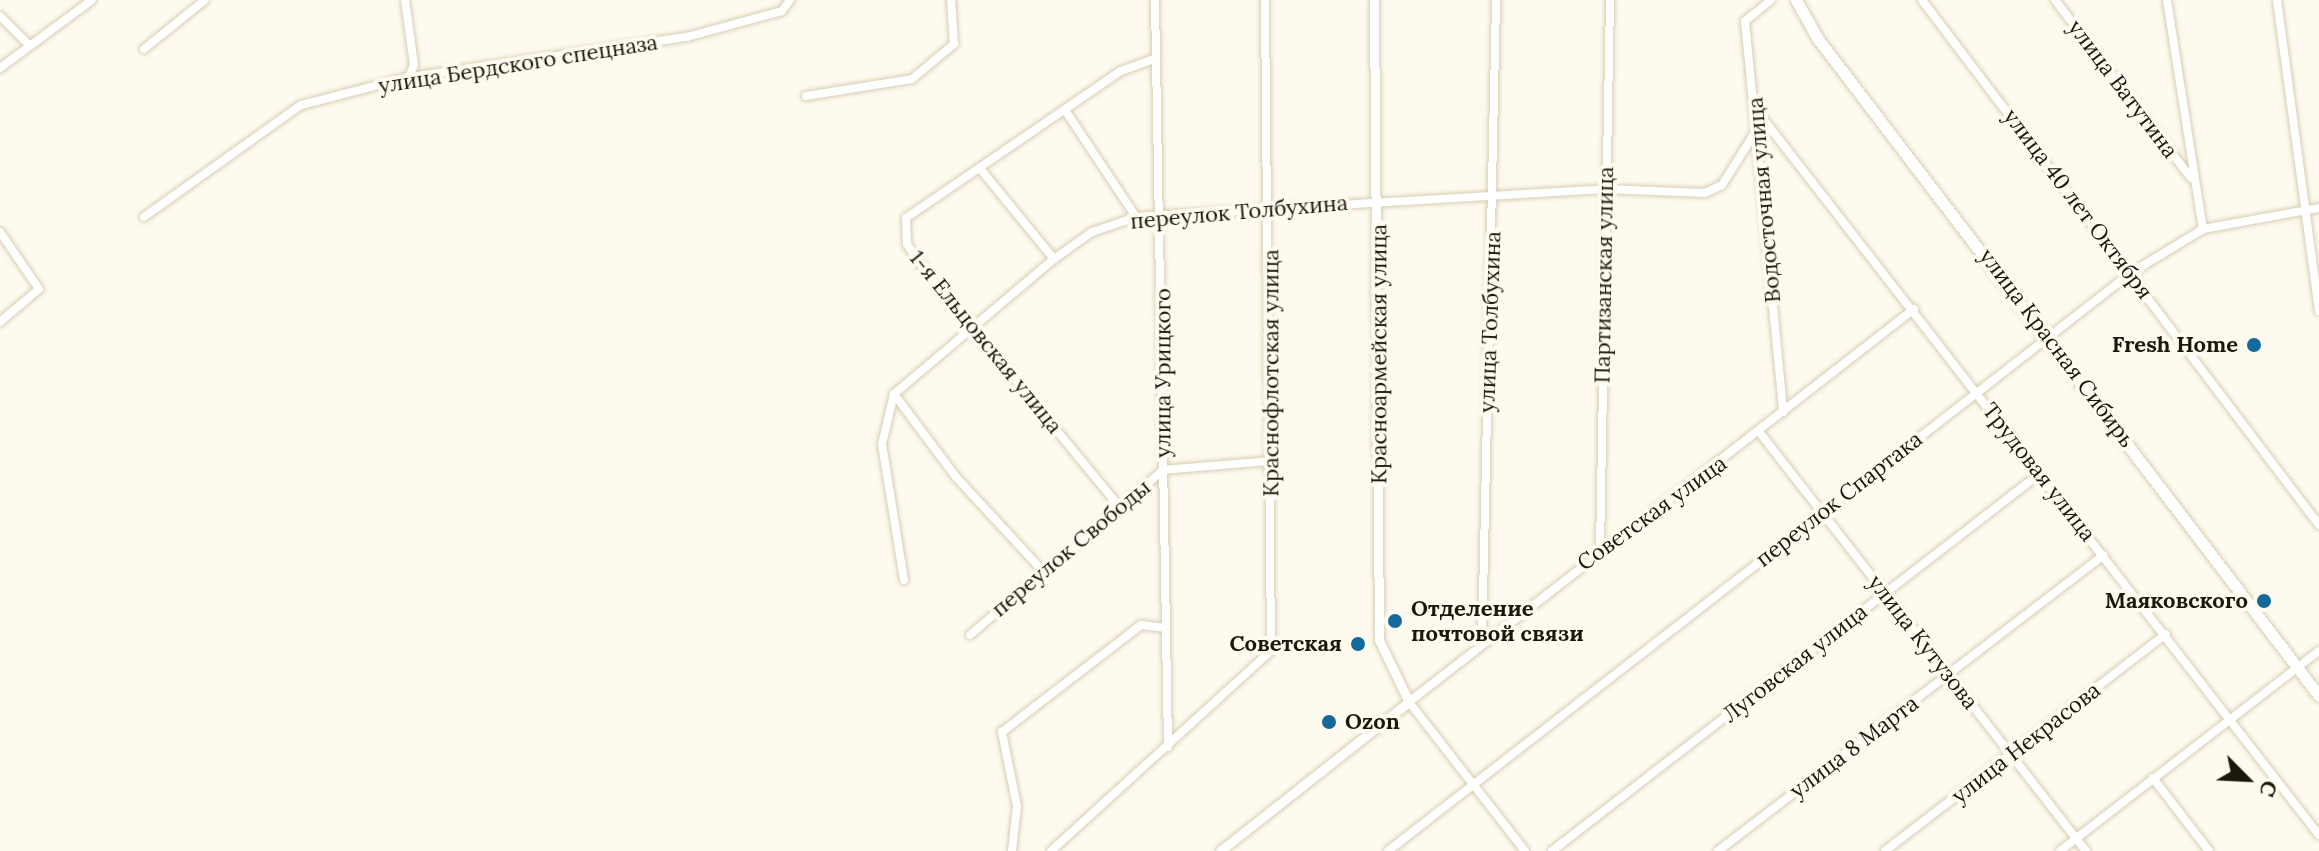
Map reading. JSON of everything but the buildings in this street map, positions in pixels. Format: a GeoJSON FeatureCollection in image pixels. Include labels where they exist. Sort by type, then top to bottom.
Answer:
{"type":"FeatureCollection","features":[{"type":"Feature","properties":{"kind":"main road","name":"улица Красная Сибирь"},"geometry":{"type":"LineString","coordinates":[[1796,0],[1818,39],[2049,337],[2319,696]]}},
{"type":"Feature","properties":{"kind":"street"},"geometry":{"type":"LineString","coordinates":[[0,68],[92,0]]}},
{"type":"Feature","properties":{"kind":"street"},"geometry":{"type":"LineString","coordinates":[[144,49],[205,0]]}},
{"type":"Feature","properties":{"kind":"street"},"geometry":{"type":"LineString","coordinates":[[405,0],[414,65],[409,77]]}},
{"type":"Feature","properties":{"kind":"street","name":"улица Бердского спецназа"},"geometry":{"type":"LineString","coordinates":[[144,217],[301,105],[409,77],[687,37],[782,11],[790,0]]}},
{"type":"Feature","properties":{"kind":"street"},"geometry":{"type":"LineString","coordinates":[[806,96],[912,79],[954,44],[951,0]]}},
{"type":"Feature","properties":{"kind":"street","name":"улица Урицкого"},"geometry":{"type":"LineString","coordinates":[[1155,0],[1168,747]]}},
{"type":"Feature","properties":{"kind":"street","name":"Краснофлотская улица"},"geometry":{"type":"LineString","coordinates":[[1168,747],[1271,651],[1272,206],[1265,0]]}},
{"type":"Feature","properties":{"kind":"street","name":"Красноармейская улица"},"geometry":{"type":"LineString","coordinates":[[1374,0],[1380,201],[1379,640],[1409,702]]}},
{"type":"Feature","properties":{"kind":"street","name":"улица Толбухина"},"geometry":{"type":"LineString","coordinates":[[1482,644],[1496,0]]}},
{"type":"Feature","properties":{"kind":"street","name":"Партизанская улица"},"geometry":{"type":"LineString","coordinates":[[1600,550],[1610,0]]}},
{"type":"Feature","properties":{"kind":"street","name":"Водосточная улица"},"geometry":{"type":"LineString","coordinates":[[1771,0],[1745,21],[1757,111],[1756,131],[1783,412]]}},
{"type":"Feature","properties":{"kind":"street","name":"улица 40 лет Октября"},"geometry":{"type":"LineString","coordinates":[[1922,0],[2319,525]]}},
{"type":"Feature","properties":{"kind":"street","name":"улица Ватутина"},"geometry":{"type":"LineString","coordinates":[[2055,0],[2191,178]]}},
{"type":"Feature","properties":{"kind":"street"},"geometry":{"type":"LineString","coordinates":[[2167,0],[2191,178],[2203,229]]}},
{"type":"Feature","properties":{"kind":"street"},"geometry":{"type":"LineString","coordinates":[[2277,0],[2319,311]]}},
{"type":"Feature","properties":{"kind":"street"},"geometry":{"type":"LineString","coordinates":[[0,16],[30,46]]}},
{"type":"Feature","properties":{"kind":"street","name":"1-я Ельцовская улица"},"geometry":{"type":"LineString","coordinates":[[1118,505],[907,244],[906,218],[1067,113],[1121,71],[1156,58]]}},
{"type":"Feature","properties":{"kind":"street","name":"Трудовая улица"},"geometry":{"type":"LineString","coordinates":[[1757,111],[1914,309],[2038,475],[2166,634],[2319,835]]}},
{"type":"Feature","properties":{"kind":"street"},"geometry":{"type":"LineString","coordinates":[[1067,113],[1136,217]]}},
{"type":"Feature","properties":{"kind":"street","name":"переулок Толбухина"},"geometry":{"type":"LineString","coordinates":[[894,394],[977,328],[1054,259],[1092,232],[1136,217],[1272,206],[1605,189],[1705,193],[1722,185],[1756,131]]}},
{"type":"Feature","properties":{"kind":"street"},"geometry":{"type":"LineString","coordinates":[[982,171],[1054,259]]}},
{"type":"Feature","properties":{"kind":"street","name":"переулок Спартака"},"geometry":{"type":"LineString","coordinates":[[1388,851],[2131,273],[2203,229],[2319,208]]}},
{"type":"Feature","properties":{"kind":"street"},"geometry":{"type":"LineString","coordinates":[[0,232],[39,289],[0,322]]}},
{"type":"Feature","properties":{"kind":"street","name":"Советская улица"},"geometry":{"type":"LineString","coordinates":[[1220,851],[1600,550],[1760,433],[1914,309]]}},
{"type":"Feature","properties":{"kind":"street"},"geometry":{"type":"LineString","coordinates":[[894,394],[956,477],[1041,569]]}},
{"type":"Feature","properties":{"kind":"street"},"geometry":{"type":"LineString","coordinates":[[894,394],[882,444],[904,580]]}},
{"type":"Feature","properties":{"kind":"street","name":"улица Кутузова"},"geometry":{"type":"LineString","coordinates":[[1760,433],[2011,755],[2073,840],[2086,851]]}},
{"type":"Feature","properties":{"kind":"street","name":"переулок Свободы"},"geometry":{"type":"LineString","coordinates":[[970,635],[1041,569],[1163,470],[1271,461]]}},
{"type":"Feature","properties":{"kind":"street","name":"Луговская улица"},"geometry":{"type":"LineString","coordinates":[[1552,851],[2038,475]]}},
{"type":"Feature","properties":{"kind":"street","name":"улица 8 Марта"},"geometry":{"type":"LineString","coordinates":[[1718,851],[2104,555]]}},
{"type":"Feature","properties":{"kind":"street"},"geometry":{"type":"LineString","coordinates":[[1012,851],[1017,806],[1002,732],[1141,625],[1164,628]]}},
{"type":"Feature","properties":{"kind":"street","name":"улица Некрасова"},"geometry":{"type":"LineString","coordinates":[[1885,851],[2166,634]]}},
{"type":"Feature","properties":{"kind":"street"},"geometry":{"type":"LineString","coordinates":[[2060,851],[2319,651]]}},
{"type":"Feature","properties":{"kind":"street"},"geometry":{"type":"LineString","coordinates":[[1409,702],[1525,851]]}},
{"type":"Feature","properties":{"kind":"street"},"geometry":{"type":"LineString","coordinates":[[1051,851],[1168,747]]}},
{"type":"Feature","properties":{"kind":"street"},"geometry":{"type":"LineString","coordinates":[[2153,778],[2209,851]]}},
{"type":"Feature","properties":{"kind":"place","name":"Fresh Home"},"geometry":{"type":"Point","coordinates":[2254,345]}},
{"type":"Feature","properties":{"kind":"place","name":"Маяковского"},"geometry":{"type":"Point","coordinates":[2264,601]}},
{"type":"Feature","properties":{"kind":"place","name":"Отделение почтовой связи"},"geometry":{"type":"Point","coordinates":[1395,621]}},
{"type":"Feature","properties":{"kind":"place","name":"Советская"},"geometry":{"type":"Point","coordinates":[1358,644]}},
{"type":"Feature","properties":{"kind":"place","name":"Ozon"},"geometry":{"type":"Point","coordinates":[1329,722]}}]}
